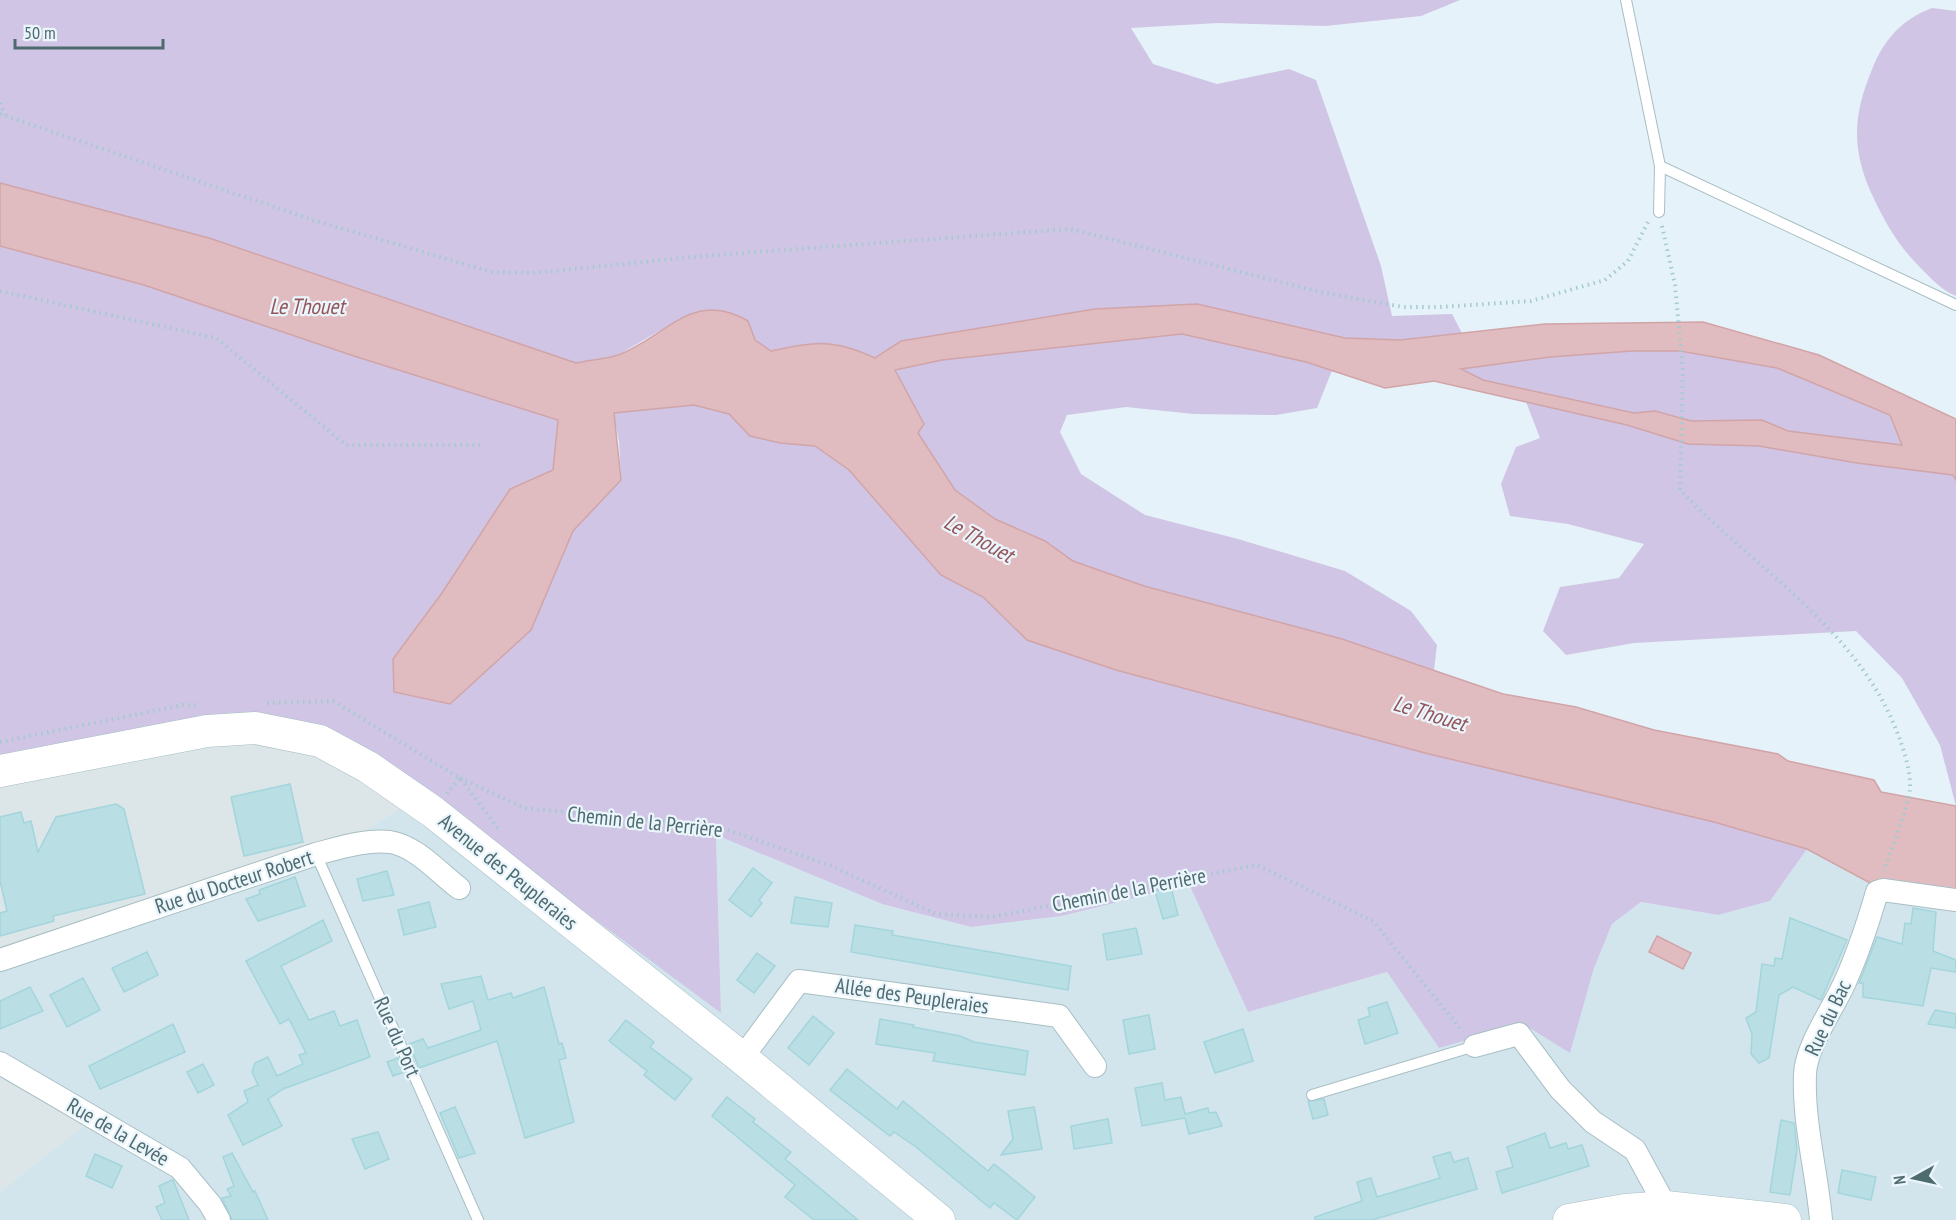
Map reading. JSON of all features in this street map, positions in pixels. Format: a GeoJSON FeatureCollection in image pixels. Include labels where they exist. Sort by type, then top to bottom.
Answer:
{"type":"FeatureCollection","features":[{"type":"Feature","properties":{"kind":"street","name":"Avenue des Peupleraies"},"geometry":{"type":"LineString","coordinates":[[0,771],[207,731],[255,728],[320,741],[368,767],[433,812],[742,1058],[939,1220]]}},
{"type":"Feature","properties":{"kind":"street","name":"Rue du Docteur Robert"},"geometry":{"type":"LineString","coordinates":[[0,960],[316,854],[352,845],[389,842],[410,850],[459,888]]}},
{"type":"Feature","properties":{"kind":"street"},"geometry":{"type":"LineString","coordinates":[[1877,892],[1883,890],[1956,900]]}},
{"type":"Feature","properties":{"kind":"street","name":"Rue du Bac"},"geometry":{"type":"LineString","coordinates":[[1821,1220],[1808,1131],[1804,1072],[1812,1048],[1861,944],[1877,892]]}},
{"type":"Feature","properties":{"kind":"street","name":"Allée des Peupleraies"},"geometry":{"type":"LineString","coordinates":[[742,1058],[799,981],[1059,1016],[1095,1066]]}},
{"type":"Feature","properties":{"kind":"street"},"geometry":{"type":"LineString","coordinates":[[1475,1047],[1519,1034],[1560,1089],[1593,1122],[1635,1150],[1666,1207]]}},
{"type":"Feature","properties":{"kind":"street","name":"Rue de la Levée"},"geometry":{"type":"LineString","coordinates":[[0,1063],[180,1168],[196,1185],[219,1220]]}},
{"type":"Feature","properties":{"kind":"street"},"geometry":{"type":"LineString","coordinates":[[1569,1220],[1625,1210],[1666,1207],[1771,1219]]}},
{"type":"Feature","properties":{"kind":"lane"},"geometry":{"type":"LineString","coordinates":[[1626,0],[1660,166],[1659,212]]}},
{"type":"Feature","properties":{"kind":"lane"},"geometry":{"type":"LineString","coordinates":[[1660,166],[1956,305]]}},
{"type":"Feature","properties":{"kind":"lane","name":"Rue du Port"},"geometry":{"type":"LineString","coordinates":[[316,854],[478,1220]]}},
{"type":"Feature","properties":{"kind":"lane"},"geometry":{"type":"LineString","coordinates":[[1312,1095],[1475,1047]]}},
{"type":"Feature","properties":{"kind":"path"},"geometry":{"type":"LineString","coordinates":[[0,103],[2,114],[313,220],[492,272],[532,273],[715,255],[1070,229],[1320,292],[1403,307],[1440,307],[1531,301],[1605,280],[1628,261],[1651,215],[1659,212],[1675,285],[1683,371],[1680,490],[1842,642],[1872,679],[1891,715],[1905,752],[1910,788],[1877,892]]}},
{"type":"Feature","properties":{"kind":"path"},"geometry":{"type":"LineString","coordinates":[[0,291],[216,338],[346,445],[483,445]]}},
{"type":"Feature","properties":{"kind":"path","name":"Chemin de la Perrière"},"geometry":{"type":"LineString","coordinates":[[460,778],[524,808],[719,827],[829,865],[936,914],[992,917],[1257,865],[1373,921],[1475,1047]]}},
{"type":"Feature","properties":{"kind":"shaded area"},"geometry":{"type":"Polygon","coordinates":[[[0,0],[1460,0],[1421,16],[1325,26],[1218,23],[1131,28],[1153,64],[1217,84],[1289,69],[1316,80],[1381,266],[1392,316],[1452,314],[1462,333],[1400,340],[1345,338],[1317,408],[1276,415],[1194,414],[1126,407],[1067,415],[1060,432],[1081,474],[1145,515],[1238,539],[1345,571],[1411,611],[1437,645],[1434,670],[1342,639],[1144,586],[1073,561],[1045,541],[995,519],[955,490],[918,433],[924,423],[896,374],[901,342],[875,358],[847,347],[835,345],[800,345],[771,351],[755,340],[659,331],[618,355],[576,363],[558,420],[553,470],[510,489],[442,593],[393,659],[450,704],[531,630],[573,531],[621,480],[619,441],[613,413],[694,405],[729,414],[750,436],[780,443],[815,446],[849,470],[941,575],[983,597],[1027,640],[1116,670],[1425,753],[1714,822],[1807,849],[1770,901],[1718,915],[1641,902],[1612,924],[1593,971],[1570,1053],[1523,1024],[1439,1048],[1387,972],[1248,1012],[1189,884],[1062,916],[971,927],[882,904],[716,835],[721,1013],[350,738],[282,723],[201,716],[0,760],[0,0]]]}},
{"type":"Feature","properties":{"kind":"shaded area"},"geometry":{"type":"Polygon","coordinates":[[[1932,8],[1956,11],[1956,296],[1944,290],[1934,281],[1897,240],[1866,181],[1858,149],[1857,133],[1861,102],[1873,67],[1883,47],[1904,24],[1932,8]]]}},
{"type":"Feature","properties":{"kind":"shaded area"},"geometry":{"type":"Polygon","coordinates":[[[1632,351],[1680,351],[1777,368],[1891,415],[1903,445],[1953,475],[1956,480],[1956,806],[1940,745],[1902,678],[1856,631],[1634,643],[1566,655],[1543,631],[1560,587],[1619,578],[1644,544],[1568,524],[1510,516],[1501,484],[1516,447],[1540,438],[1526,402],[1461,369],[1550,357],[1632,351]]]}},
{"type":"Feature","properties":{"kind":"shaded area"},"geometry":{"type":"Polygon","coordinates":[[[201,716],[282,723],[350,738],[424,794],[348,842],[0,951],[0,760],[201,716]]]}},
{"type":"Feature","properties":{"kind":"shaded area"},"geometry":{"type":"Polygon","coordinates":[[[424,794],[721,1012],[716,835],[882,904],[971,927],[1062,916],[1189,883],[1248,1012],[1387,972],[1439,1048],[1593,971],[1612,924],[1641,902],[1718,915],[1770,901],[1807,849],[1956,877],[1956,1220],[0,1220],[0,1192],[86,1124],[0,1075],[0,951],[424,794]]]}},
{"type":"Feature","properties":{"kind":"shaded area"},"geometry":{"type":"Polygon","coordinates":[[[0,1075],[86,1124],[0,1192],[0,1075]]]}},
{"type":"Feature","properties":{"kind":"water","name":"Le Thouet"},"geometry":{"type":"Polygon","coordinates":[[[0,183],[209,238],[576,363],[618,355],[680,319],[711,310],[729,312],[748,321],[755,340],[771,351],[800,345],[824,344],[847,347],[875,358],[901,341],[1095,309],[1197,304],[1345,338],[1400,340],[1545,324],[1703,322],[1819,355],[1956,419],[1956,480],[1953,475],[1857,463],[1759,446],[1688,444],[1627,425],[1434,381],[1385,388],[1306,362],[1182,334],[942,360],[895,370],[924,424],[918,433],[955,490],[995,519],[1045,541],[1073,561],[1144,586],[1342,639],[1503,694],[1576,707],[1654,730],[1778,754],[1788,761],[1874,780],[1881,792],[1956,806],[1956,891],[1872,884],[1807,849],[1714,822],[1425,753],[1116,670],[1027,640],[983,597],[941,575],[849,470],[815,446],[780,443],[750,436],[729,414],[694,405],[614,413],[621,480],[573,531],[531,630],[450,704],[394,692],[393,659],[442,593],[510,489],[553,470],[558,420],[354,356],[144,285],[0,246],[0,183]],[[1632,351],[1550,357],[1461,369],[1483,380],[1634,413],[1655,411],[1691,421],[1762,420],[1788,431],[1902,445],[1890,415],[1777,368],[1680,351],[1632,351]]]}},
{"type":"Feature","properties":{"kind":"water"},"geometry":{"type":"Polygon","coordinates":[[[1657,936],[1691,953],[1683,969],[1649,952],[1657,936]]]}},
{"type":"Feature","properties":{"kind":"building"},"geometry":{"type":"Polygon","coordinates":[[[290,784],[303,842],[244,856],[231,797],[290,784]]]}},
{"type":"Feature","properties":{"kind":"building"},"geometry":{"type":"Polygon","coordinates":[[[116,804],[124,809],[145,894],[53,916],[54,921],[0,936],[0,913],[7,911],[0,881],[0,817],[21,812],[24,823],[31,821],[38,852],[56,817],[116,804]]]}},
{"type":"Feature","properties":{"kind":"building"},"geometry":{"type":"Polygon","coordinates":[[[753,868],[772,883],[759,900],[762,903],[751,917],[729,900],[753,868]]]}},
{"type":"Feature","properties":{"kind":"building"},"geometry":{"type":"Polygon","coordinates":[[[387,871],[394,895],[363,901],[357,879],[387,871]]]}},
{"type":"Feature","properties":{"kind":"building"},"geometry":{"type":"Polygon","coordinates":[[[295,877],[305,906],[258,921],[246,899],[260,894],[259,890],[295,877]]]}},
{"type":"Feature","properties":{"kind":"building"},"geometry":{"type":"Polygon","coordinates":[[[1171,887],[1178,915],[1163,919],[1155,891],[1171,887]]]}},
{"type":"Feature","properties":{"kind":"building"},"geometry":{"type":"Polygon","coordinates":[[[795,897],[832,903],[828,927],[791,923],[795,897]]]}},
{"type":"Feature","properties":{"kind":"building"},"geometry":{"type":"Polygon","coordinates":[[[429,902],[436,927],[404,935],[398,910],[429,902]]]}},
{"type":"Feature","properties":{"kind":"building"},"geometry":{"type":"Polygon","coordinates":[[[1913,908],[1936,912],[1933,951],[1956,960],[1956,972],[1931,968],[1923,1006],[1863,997],[1863,983],[1859,983],[1877,937],[1902,944],[1905,923],[1911,924],[1913,908]]]}},
{"type":"Feature","properties":{"kind":"building"},"geometry":{"type":"Polygon","coordinates":[[[1790,918],[1847,940],[1821,1000],[1793,987],[1779,995],[1769,1058],[1759,1063],[1751,1054],[1752,1034],[1746,1018],[1756,1012],[1762,964],[1774,966],[1775,958],[1782,959],[1790,918]]]}},
{"type":"Feature","properties":{"kind":"building"},"geometry":{"type":"Polygon","coordinates":[[[323,920],[332,941],[281,966],[309,1020],[334,1011],[340,1026],[357,1020],[370,1057],[283,1089],[268,1099],[282,1126],[243,1145],[228,1115],[248,1102],[244,1091],[258,1085],[252,1072],[255,1063],[268,1057],[277,1076],[303,1064],[299,1055],[306,1053],[289,1019],[280,1024],[246,961],[323,920]]]}},
{"type":"Feature","properties":{"kind":"building"},"geometry":{"type":"Polygon","coordinates":[[[855,925],[893,931],[892,935],[1071,966],[1068,990],[851,952],[855,925]]]}},
{"type":"Feature","properties":{"kind":"building"},"geometry":{"type":"Polygon","coordinates":[[[1136,928],[1142,954],[1107,960],[1103,934],[1136,928]]]}},
{"type":"Feature","properties":{"kind":"building"},"geometry":{"type":"Polygon","coordinates":[[[147,952],[158,975],[124,992],[112,968],[147,952]]]}},
{"type":"Feature","properties":{"kind":"building"},"geometry":{"type":"Polygon","coordinates":[[[757,953],[775,966],[754,993],[737,980],[757,953]]]}},
{"type":"Feature","properties":{"kind":"building"},"geometry":{"type":"Polygon","coordinates":[[[481,976],[488,1000],[511,993],[513,998],[544,987],[559,1044],[562,1043],[566,1058],[559,1060],[574,1122],[525,1138],[497,1041],[419,1068],[409,1044],[423,1039],[428,1048],[481,1030],[473,1001],[449,1009],[441,984],[481,976]]]}},
{"type":"Feature","properties":{"kind":"building"},"geometry":{"type":"Polygon","coordinates":[[[83,978],[100,1010],[67,1027],[50,995],[83,978]]]}},
{"type":"Feature","properties":{"kind":"building"},"geometry":{"type":"Polygon","coordinates":[[[30,987],[43,1011],[0,1029],[0,1001],[30,987]]]}},
{"type":"Feature","properties":{"kind":"building"},"geometry":{"type":"Polygon","coordinates":[[[1387,1002],[1398,1033],[1365,1044],[1358,1020],[1370,1016],[1368,1008],[1387,1002]]]}},
{"type":"Feature","properties":{"kind":"building"},"geometry":{"type":"Polygon","coordinates":[[[1935,1010],[1956,1014],[1956,1028],[1928,1024],[1935,1010]]]}},
{"type":"Feature","properties":{"kind":"building"},"geometry":{"type":"Polygon","coordinates":[[[1149,1015],[1155,1049],[1129,1054],[1123,1020],[1149,1015]]]}},
{"type":"Feature","properties":{"kind":"building"},"geometry":{"type":"Polygon","coordinates":[[[813,1016],[834,1033],[809,1065],[788,1048],[813,1016]]]}},
{"type":"Feature","properties":{"kind":"building"},"geometry":{"type":"Polygon","coordinates":[[[880,1019],[960,1036],[974,1042],[1028,1051],[1025,1075],[933,1061],[935,1053],[876,1044],[880,1019]]]}},
{"type":"Feature","properties":{"kind":"building"},"geometry":{"type":"Polygon","coordinates":[[[626,1020],[654,1042],[650,1047],[692,1079],[675,1100],[644,1075],[647,1071],[609,1041],[626,1020]]]}},
{"type":"Feature","properties":{"kind":"building"},"geometry":{"type":"Polygon","coordinates":[[[173,1024],[185,1052],[100,1089],[89,1066],[173,1024]]]}},
{"type":"Feature","properties":{"kind":"building"},"geometry":{"type":"Polygon","coordinates":[[[1243,1029],[1253,1061],[1215,1073],[1204,1042],[1243,1029]]]}},
{"type":"Feature","properties":{"kind":"building"},"geometry":{"type":"Polygon","coordinates":[[[398,1058],[404,1072],[393,1076],[387,1062],[398,1058]]]}},
{"type":"Feature","properties":{"kind":"building"},"geometry":{"type":"Polygon","coordinates":[[[203,1064],[214,1085],[198,1093],[187,1072],[203,1064]]]}},
{"type":"Feature","properties":{"kind":"building"},"geometry":{"type":"Polygon","coordinates":[[[847,1069],[897,1109],[903,1101],[988,1171],[994,1164],[1035,1197],[1017,1220],[994,1203],[990,1208],[916,1147],[894,1132],[890,1136],[830,1090],[847,1069]]]}},
{"type":"Feature","properties":{"kind":"building"},"geometry":{"type":"Polygon","coordinates":[[[1162,1083],[1165,1100],[1181,1097],[1185,1114],[1208,1108],[1209,1113],[1216,1112],[1222,1126],[1189,1134],[1185,1118],[1142,1126],[1135,1088],[1162,1083]]]}},
{"type":"Feature","properties":{"kind":"building"},"geometry":{"type":"Polygon","coordinates":[[[727,1097],[755,1119],[753,1122],[791,1152],[785,1159],[858,1220],[814,1220],[785,1197],[795,1185],[712,1116],[727,1097]]]}},
{"type":"Feature","properties":{"kind":"building"},"geometry":{"type":"Polygon","coordinates":[[[1324,1099],[1328,1115],[1313,1119],[1308,1101],[1324,1099]]]}},
{"type":"Feature","properties":{"kind":"building"},"geometry":{"type":"Polygon","coordinates":[[[455,1107],[475,1153],[459,1158],[440,1113],[455,1107]]]}},
{"type":"Feature","properties":{"kind":"building"},"geometry":{"type":"Polygon","coordinates":[[[1034,1107],[1042,1149],[1001,1155],[1013,1139],[1008,1111],[1034,1107]]]}},
{"type":"Feature","properties":{"kind":"building"},"geometry":{"type":"Polygon","coordinates":[[[1108,1119],[1112,1143],[1074,1149],[1071,1126],[1108,1119]]]}},
{"type":"Feature","properties":{"kind":"building"},"geometry":{"type":"Polygon","coordinates":[[[1781,1120],[1794,1123],[1797,1150],[1790,1195],[1770,1192],[1781,1120]]]}},
{"type":"Feature","properties":{"kind":"building"},"geometry":{"type":"Polygon","coordinates":[[[378,1132],[389,1159],[365,1169],[352,1139],[378,1132]]]}},
{"type":"Feature","properties":{"kind":"building"},"geometry":{"type":"Polygon","coordinates":[[[1545,1133],[1550,1148],[1566,1143],[1568,1149],[1582,1145],[1589,1166],[1502,1193],[1496,1172],[1513,1167],[1507,1147],[1545,1133]]]}},
{"type":"Feature","properties":{"kind":"building"},"geometry":{"type":"Polygon","coordinates":[[[1450,1152],[1454,1162],[1468,1158],[1477,1189],[1372,1220],[1315,1220],[1315,1217],[1362,1201],[1357,1182],[1371,1178],[1377,1197],[1440,1178],[1433,1157],[1450,1152]]]}},
{"type":"Feature","properties":{"kind":"building"},"geometry":{"type":"Polygon","coordinates":[[[232,1153],[253,1192],[255,1191],[268,1220],[232,1220],[222,1198],[231,1196],[227,1189],[234,1186],[223,1157],[232,1153]]]}},
{"type":"Feature","properties":{"kind":"building"},"geometry":{"type":"Polygon","coordinates":[[[95,1154],[122,1166],[112,1188],[86,1176],[95,1154]]]}},
{"type":"Feature","properties":{"kind":"building"},"geometry":{"type":"Polygon","coordinates":[[[1842,1170],[1876,1177],[1871,1200],[1838,1193],[1842,1170]]]}},
{"type":"Feature","properties":{"kind":"building"},"geometry":{"type":"Polygon","coordinates":[[[173,1180],[189,1220],[162,1220],[156,1207],[165,1203],[159,1186],[173,1180]]]}}]}
